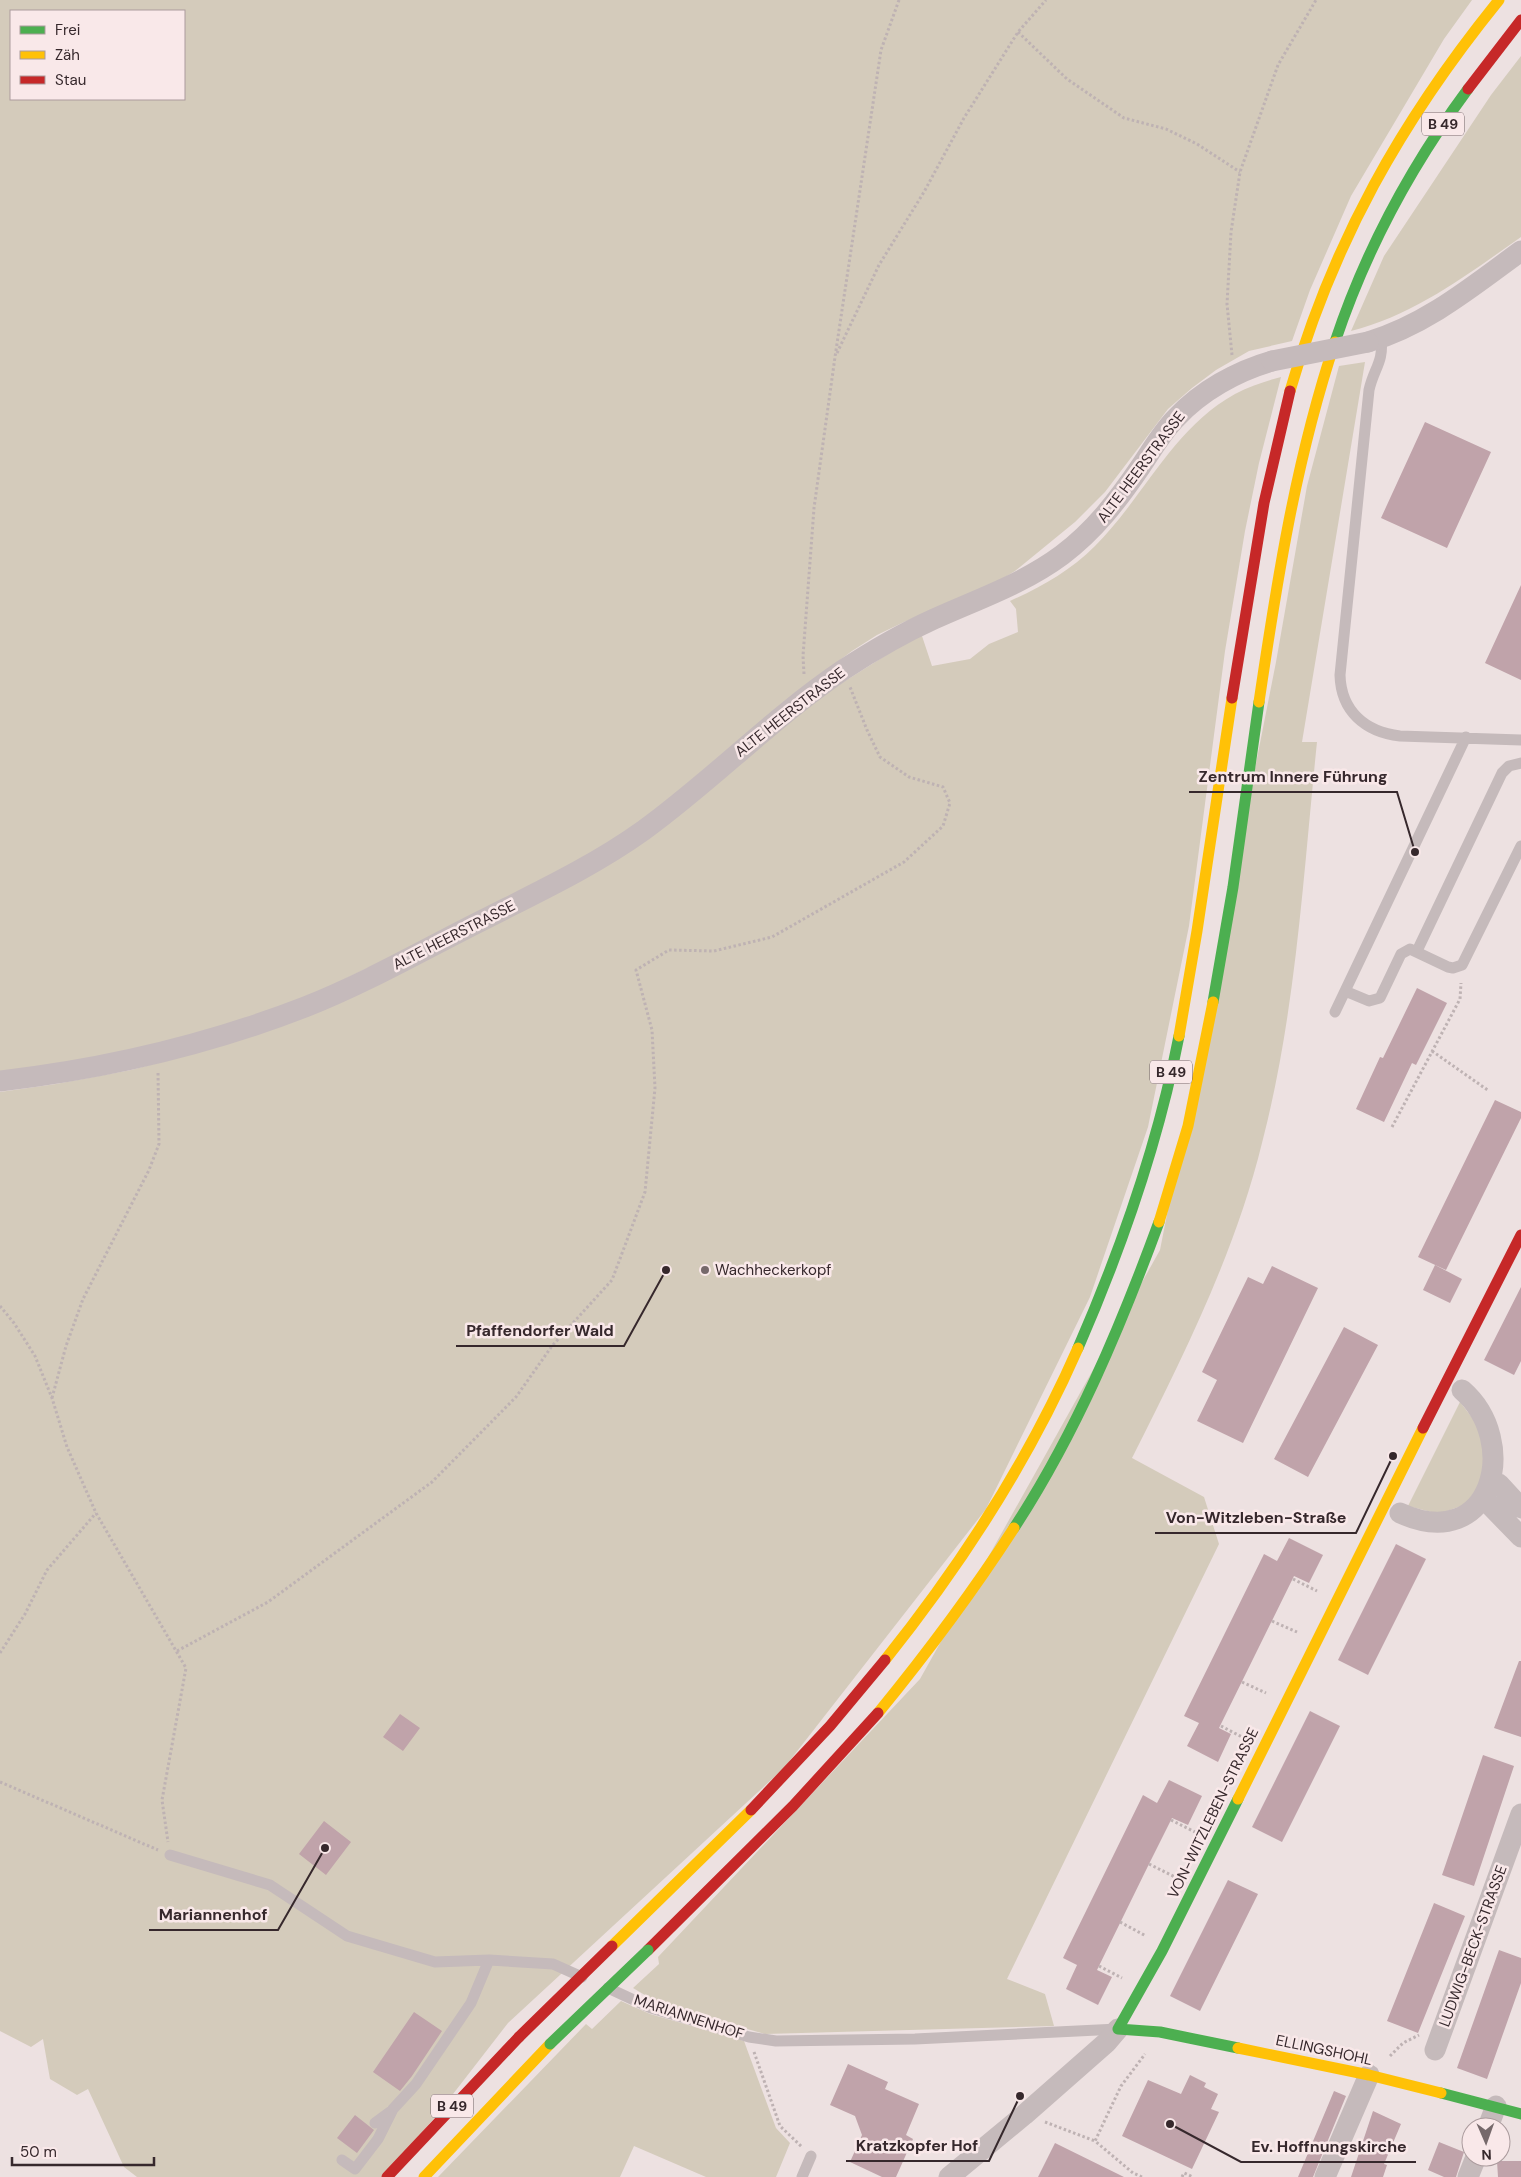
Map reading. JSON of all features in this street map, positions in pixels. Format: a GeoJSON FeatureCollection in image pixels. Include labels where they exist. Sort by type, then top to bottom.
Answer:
{"type":"FeatureCollection","features":[{"type":"Feature","properties":{"kind":"main road","name":"B 49"},"geometry":{"type":"LineString","coordinates":[[387,2177],[453,2105],[519,2038],[788,1772],[855,1698],[900,1643],[947,1580],[993,1510],[1046,1417],[1081,1345],[1111,1273],[1157,1132],[1174,1062],[1198,934],[1215,806],[1250,575],[1264,500],[1298,363],[1340,253],[1377,177],[1418,108],[1447,65],[1499,0]]}},
{"type":"Feature","properties":{"kind":"main road","name":"B 49"},"geometry":{"type":"LineString","coordinates":[[424,2177],[550,2044],[808,1791],[876,1716],[924,1658],[970,1596],[1016,1527],[1071,1431],[1108,1357],[1161,1217],[1185,1139],[1201,1066],[1225,936],[1277,577],[1304,443],[1318,392],[1351,298],[1381,230],[1407,180],[1449,115],[1493,54],[1521,20]]}},
{"type":"Feature","properties":{"kind":"main road","name":"VON-WITZLEBEN-STRASSE"},"geometry":{"type":"LineString","coordinates":[[1118,2029],[1162,1951],[1376,1519],[1521,1235]]}},
{"type":"Feature","properties":{"kind":"main road","name":"ELLINGSHOHL"},"geometry":{"type":"LineString","coordinates":[[1118,2029],[1160,2032],[1369,2075],[1496,2106],[1521,2114]]}},
{"type":"Feature","properties":{"kind":"street","name":"ALTE HEERSTRASSE"},"geometry":{"type":"LineString","coordinates":[[0,1080],[48,1075],[157,1055],[305,1007],[336,994],[577,872],[616,849],[678,804],[805,698],[844,670],[910,630],[1030,577],[1064,553],[1097,525],[1178,415],[1204,394],[1235,376],[1272,361],[1375,340],[1418,322],[1521,251]]}},
{"type":"Feature","properties":{"kind":"street"},"geometry":{"type":"LineString","coordinates":[[1400,1513],[1418,1520],[1443,1522],[1468,1516],[1487,1502],[1499,1484],[1502,1459],[1499,1436],[1495,1425],[1483,1406],[1462,1390]]}},
{"type":"Feature","properties":{"kind":"street"},"geometry":{"type":"LineString","coordinates":[[1499,1484],[1521,1508]]}},
{"type":"Feature","properties":{"kind":"street"},"geometry":{"type":"LineString","coordinates":[[1487,1502],[1521,1537]]}},
{"type":"Feature","properties":{"kind":"street","name":"LUDWIG-BECK-STRASSE"},"geometry":{"type":"LineString","coordinates":[[1430,2041],[1521,1814]]}},
{"type":"Feature","properties":{"kind":"street"},"geometry":{"type":"LineString","coordinates":[[949,2177],[1024,2115],[1107,2042],[1118,2029]]}},
{"type":"Feature","properties":{"kind":"street"},"geometry":{"type":"LineString","coordinates":[[1325,2177],[1369,2075]]}},
{"type":"Feature","properties":{"kind":"street"},"geometry":{"type":"LineString","coordinates":[[1492,2117],[1496,2106]]}},
{"type":"Feature","properties":{"kind":"lane"},"geometry":{"type":"LineString","coordinates":[[1375,340],[1382,358],[1373,376],[1369,390],[1340,675],[1341,689],[1345,702],[1355,715],[1371,727],[1385,733],[1400,736],[1521,740]]}},
{"type":"Feature","properties":{"kind":"lane"},"geometry":{"type":"LineString","coordinates":[[1335,1012],[1466,737]]}},
{"type":"Feature","properties":{"kind":"lane"},"geometry":{"type":"LineString","coordinates":[[1417,951],[1502,773],[1509,766],[1521,763]]}},
{"type":"Feature","properties":{"kind":"lane"},"geometry":{"type":"LineString","coordinates":[[1345,991],[1369,1001],[1376,1000],[1382,994],[1401,954],[1410,949],[1448,968],[1462,965],[1521,846]]}},
{"type":"Feature","properties":{"kind":"lane","name":"MARIANNENHOF"},"geometry":{"type":"LineString","coordinates":[[170,1855],[270,1886],[347,1936],[436,1962],[489,1960],[554,1964],[651,2008],[749,2037],[776,2041],[915,2039],[1118,2029]]}},
{"type":"Feature","properties":{"kind":"lane"},"geometry":{"type":"LineString","coordinates":[[375,2123],[393,2109],[416,2084],[471,2003],[489,1960]]}},
{"type":"Feature","properties":{"kind":"lane"},"geometry":{"type":"LineString","coordinates":[[342,2160],[355,2169],[378,2139],[393,2109]]}},
{"type":"Feature","properties":{"kind":"lane"},"geometry":{"type":"LineString","coordinates":[[802,2177],[811,2156]]}},
{"type":"Feature","properties":{"kind":"path"},"geometry":{"type":"LineString","coordinates":[[805,698],[803,656],[814,508],[881,50],[899,0]]}},
{"type":"Feature","properties":{"kind":"path"},"geometry":{"type":"LineString","coordinates":[[835,357],[879,265],[924,192],[964,118],[1018,32],[1046,0]]}},
{"type":"Feature","properties":{"kind":"path"},"geometry":{"type":"LineString","coordinates":[[1235,376],[1227,304],[1231,232],[1240,172],[1278,65],[1316,0]]}},
{"type":"Feature","properties":{"kind":"path"},"geometry":{"type":"LineString","coordinates":[[1018,32],[1067,79],[1124,118],[1166,129],[1197,144],[1240,172]]}},
{"type":"Feature","properties":{"kind":"path"},"geometry":{"type":"LineString","coordinates":[[177,1651],[268,1602],[432,1482],[516,1397],[552,1346],[612,1280],[645,1192],[655,1088],[652,1030],[636,970],[669,950],[714,951],[772,937],[904,862],[943,826],[950,803],[943,787],[909,777],[880,757],[867,730],[844,670]]}},
{"type":"Feature","properties":{"kind":"path"},"geometry":{"type":"LineString","coordinates":[[1392,1127],[1460,1000],[1461,983]]}},
{"type":"Feature","properties":{"kind":"path"},"geometry":{"type":"LineString","coordinates":[[1432,1051],[1489,1090]]}},
{"type":"Feature","properties":{"kind":"path"},"geometry":{"type":"LineString","coordinates":[[52,1398],[66,1346],[83,1299],[149,1170],[159,1144],[160,1121],[157,1055]]}},
{"type":"Feature","properties":{"kind":"path"},"geometry":{"type":"LineString","coordinates":[[0,1306],[14,1323],[35,1356],[52,1398],[67,1447],[96,1513],[186,1668],[162,1800],[170,1855]]}},
{"type":"Feature","properties":{"kind":"path"},"geometry":{"type":"LineString","coordinates":[[0,1653],[25,1614],[47,1570],[96,1513]]}},
{"type":"Feature","properties":{"kind":"path"},"geometry":{"type":"LineString","coordinates":[[1293,1579],[1323,1594]]}},
{"type":"Feature","properties":{"kind":"path"},"geometry":{"type":"LineString","coordinates":[[1272,1620],[1303,1635]]}},
{"type":"Feature","properties":{"kind":"path"},"geometry":{"type":"LineString","coordinates":[[1242,1682],[1272,1696]]}},
{"type":"Feature","properties":{"kind":"path"},"geometry":{"type":"LineString","coordinates":[[1221,1726],[1250,1740]]}},
{"type":"Feature","properties":{"kind":"path"},"geometry":{"type":"LineString","coordinates":[[0,1782],[170,1855]]}},
{"type":"Feature","properties":{"kind":"path"},"geometry":{"type":"LineString","coordinates":[[1171,1820],[1202,1836]]}},
{"type":"Feature","properties":{"kind":"path"},"geometry":{"type":"LineString","coordinates":[[1149,1864],[1180,1880]]}},
{"type":"Feature","properties":{"kind":"path"},"geometry":{"type":"LineString","coordinates":[[1120,1922],[1151,1938]]}},
{"type":"Feature","properties":{"kind":"path"},"geometry":{"type":"LineString","coordinates":[[1099,1966],[1129,1982]]}},
{"type":"Feature","properties":{"kind":"path"},"geometry":{"type":"LineString","coordinates":[[749,2037],[780,2126],[811,2156]]}},
{"type":"Feature","properties":{"kind":"path"},"geometry":{"type":"LineString","coordinates":[[1388,2062],[1403,2043],[1430,2041]]}},
{"type":"Feature","properties":{"kind":"path"},"geometry":{"type":"LineString","coordinates":[[1096,2141],[1121,2086],[1147,2052]]}},
{"type":"Feature","properties":{"kind":"path"},"geometry":{"type":"LineString","coordinates":[[1054,2125],[1096,2141],[1133,2175],[1142,2177]]}},
{"type":"Feature","properties":{"kind":"path"},"geometry":{"type":"LineString","coordinates":[[1182,2177],[1184,2173],[1193,2177]]}},
{"type":"Feature","properties":{"kind":"shaded area"},"geometry":{"type":"Polygon","coordinates":[[[0,0],[1472,0],[1444,39],[1351,196],[1310,290],[1292,341],[1249,351],[1216,370],[1192,388],[1168,409],[1105,492],[1075,522],[1015,571],[992,585],[877,635],[852,651],[785,701],[638,825],[572,868],[298,1002],[153,1050],[0,1073],[0,0]]]}},
{"type":"Feature","properties":{"kind":"shaded area"},"geometry":{"type":"Polygon","coordinates":[[[1521,56],[1521,237],[1461,279],[1419,304],[1375,324],[1351,331],[1384,256],[1491,95],[1521,56]]]}},
{"type":"Feature","properties":{"kind":"shaded area"},"geometry":{"type":"Polygon","coordinates":[[[1365,362],[1302,742],[1317,742],[1291,994],[1274,1094],[1251,1184],[1222,1264],[1170,1382],[1132,1458],[1204,1497],[1219,1544],[1007,1979],[1045,1994],[1054,2026],[765,2034],[660,2004],[633,1988],[659,1964],[658,1957],[920,1679],[1160,1250],[1276,662],[1307,486],[1339,366],[1365,362]]]}},
{"type":"Feature","properties":{"kind":"shaded area"},"geometry":{"type":"Polygon","coordinates":[[[1281,377],[1259,463],[1245,531],[1225,651],[1189,926],[1148,1127],[1090,1297],[986,1509],[784,1768],[508,2023],[436,2116],[383,2177],[137,2177],[124,2167],[88,2089],[77,2095],[50,2079],[43,2039],[31,2047],[0,2031],[0,1092],[131,1070],[199,1052],[574,884],[812,702],[921,633],[932,666],[970,659],[989,644],[1018,632],[1016,609],[1010,601],[1055,578],[1095,546],[1113,527],[1176,444],[1213,408],[1241,391],[1281,377]]]}},
{"type":"Feature","properties":{"kind":"shaded area"},"geometry":{"type":"Polygon","coordinates":[[[1460,1402],[1494,1446],[1472,1502],[1439,1514],[1408,1506],[1460,1402]]]}},
{"type":"Feature","properties":{"kind":"shaded area"},"geometry":{"type":"Polygon","coordinates":[[[621,2001],[650,2014],[744,2041],[776,2128],[790,2143],[776,2177],[706,2177],[634,2146],[620,2177],[438,2177],[586,2024],[592,2029],[621,2001]]]}},
{"type":"Feature","properties":{"kind":"building"},"geometry":{"type":"Polygon","coordinates":[[[1425,422],[1491,452],[1447,548],[1381,518],[1425,422]]]}},
{"type":"Feature","properties":{"kind":"building"},"geometry":{"type":"Polygon","coordinates":[[[1521,585],[1521,680],[1485,663],[1521,585]]]}},
{"type":"Feature","properties":{"kind":"building"},"geometry":{"type":"Polygon","coordinates":[[[1417,988],[1447,1003],[1416,1065],[1412,1063],[1384,1122],[1356,1109],[1380,1057],[1383,1058],[1417,988]]]}},
{"type":"Feature","properties":{"kind":"building"},"geometry":{"type":"Polygon","coordinates":[[[1495,1100],[1521,1112],[1521,1118],[1446,1270],[1418,1257],[1495,1100]]]}},
{"type":"Feature","properties":{"kind":"building"},"geometry":{"type":"Polygon","coordinates":[[[1435,1265],[1462,1279],[1450,1303],[1423,1290],[1435,1265]]]}},
{"type":"Feature","properties":{"kind":"building"},"geometry":{"type":"Polygon","coordinates":[[[1272,1266],[1318,1288],[1243,1443],[1197,1421],[1217,1380],[1202,1372],[1248,1277],[1263,1284],[1272,1266]]]}},
{"type":"Feature","properties":{"kind":"building"},"geometry":{"type":"Polygon","coordinates":[[[1521,1287],[1521,1361],[1514,1375],[1484,1360],[1521,1287]]]}},
{"type":"Feature","properties":{"kind":"building"},"geometry":{"type":"Polygon","coordinates":[[[1344,1327],[1378,1345],[1308,1477],[1274,1459],[1344,1327]]]}},
{"type":"Feature","properties":{"kind":"building"},"geometry":{"type":"Polygon","coordinates":[[[1289,1538],[1323,1555],[1309,1583],[1294,1576],[1219,1728],[1231,1734],[1218,1762],[1187,1746],[1199,1723],[1184,1716],[1264,1554],[1277,1561],[1289,1538]]]}},
{"type":"Feature","properties":{"kind":"building"},"geometry":{"type":"Polygon","coordinates":[[[1396,1544],[1426,1559],[1368,1675],[1338,1660],[1396,1544]]]}},
{"type":"Feature","properties":{"kind":"building"},"geometry":{"type":"Polygon","coordinates":[[[1519,1661],[1521,1661],[1521,1737],[1494,1728],[1519,1661]]]}},
{"type":"Feature","properties":{"kind":"building"},"geometry":{"type":"Polygon","coordinates":[[[1310,1711],[1340,1726],[1282,1842],[1252,1827],[1310,1711]]]}},
{"type":"Feature","properties":{"kind":"building"},"geometry":{"type":"Polygon","coordinates":[[[400,1714],[420,1728],[403,1751],[383,1737],[400,1714]]]}},
{"type":"Feature","properties":{"kind":"building"},"geometry":{"type":"Polygon","coordinates":[[[1483,1755],[1514,1766],[1474,1886],[1442,1875],[1483,1755]]]}},
{"type":"Feature","properties":{"kind":"building"},"geometry":{"type":"Polygon","coordinates":[[[1169,1780],[1202,1796],[1188,1825],[1172,1818],[1149,1864],[1097,1970],[1112,1977],[1098,2005],[1066,1989],[1077,1965],[1063,1958],[1143,1795],[1157,1803],[1169,1780]]]}},
{"type":"Feature","properties":{"kind":"building"},"geometry":{"type":"Polygon","coordinates":[[[324,1821],[351,1842],[326,1875],[299,1854],[324,1821]]]}},
{"type":"Feature","properties":{"kind":"building"},"geometry":{"type":"Polygon","coordinates":[[[1228,1880],[1258,1894],[1200,2011],[1170,1996],[1228,1880]]]}},
{"type":"Feature","properties":{"kind":"building"},"geometry":{"type":"Polygon","coordinates":[[[1434,1903],[1465,1916],[1418,2033],[1387,2021],[1434,1903]]]}},
{"type":"Feature","properties":{"kind":"building"},"geometry":{"type":"Polygon","coordinates":[[[1499,1950],[1521,1958],[1521,1983],[1487,2079],[1457,2068],[1499,1950]]]}},
{"type":"Feature","properties":{"kind":"building"},"geometry":{"type":"Polygon","coordinates":[[[414,2012],[442,2031],[400,2091],[373,2072],[414,2012]]]}},
{"type":"Feature","properties":{"kind":"building"},"geometry":{"type":"Polygon","coordinates":[[[848,2064],[888,2082],[885,2089],[919,2104],[906,2135],[913,2139],[896,2177],[882,2177],[850,2162],[862,2135],[855,2116],[830,2105],[848,2064]]]}},
{"type":"Feature","properties":{"kind":"building"},"geometry":{"type":"Polygon","coordinates":[[[1190,2075],[1206,2083],[1204,2087],[1218,2094],[1211,2109],[1219,2112],[1192,2169],[1122,2136],[1148,2080],[1181,2094],[1190,2075]]]}},
{"type":"Feature","properties":{"kind":"building"},"geometry":{"type":"Polygon","coordinates":[[[1334,2091],[1346,2096],[1313,2177],[1298,2177],[1334,2091]]]}},
{"type":"Feature","properties":{"kind":"building"},"geometry":{"type":"Polygon","coordinates":[[[1373,2111],[1401,2124],[1384,2164],[1387,2165],[1383,2177],[1351,2177],[1373,2111]]]}},
{"type":"Feature","properties":{"kind":"building"},"geometry":{"type":"Polygon","coordinates":[[[355,2115],[374,2130],[357,2153],[337,2138],[355,2115]]]}},
{"type":"Feature","properties":{"kind":"building"},"geometry":{"type":"Polygon","coordinates":[[[1439,2142],[1461,2151],[1461,2161],[1456,2177],[1444,2177],[1428,2170],[1439,2142]]]}},
{"type":"Feature","properties":{"kind":"building"},"geometry":{"type":"Polygon","coordinates":[[[1055,2143],[1124,2177],[1038,2177],[1055,2143]]]}},
{"type":"Feature","properties":{"kind":"building"},"geometry":{"type":"Polygon","coordinates":[[[1511,2161],[1521,2161],[1521,2177],[1498,2177],[1497,2167],[1511,2167],[1511,2161]]]}},
{"type":"Feature","properties":{"kind":"traffic: fast"},"geometry":{"type":"LineString","coordinates":[[1335,342],[1360,275],[1391,211],[1427,148],[1468,89]]}},
{"type":"Feature","properties":{"kind":"traffic: fast"},"geometry":{"type":"LineString","coordinates":[[1213,1002],[1233,887],[1259,702]]}},
{"type":"Feature","properties":{"kind":"traffic: fast"},"geometry":{"type":"LineString","coordinates":[[1078,1348],[1109,1272],[1137,1195],[1161,1116],[1179,1036]]}},
{"type":"Feature","properties":{"kind":"traffic: fast"},"geometry":{"type":"LineString","coordinates":[[1014,1528],[1077,1417],[1129,1301],[1159,1222]]}},
{"type":"Feature","properties":{"kind":"traffic: fast"},"geometry":{"type":"LineString","coordinates":[[1238,1799],[1162,1951],[1118,2029],[1160,2032],[1238,2048]]}},
{"type":"Feature","properties":{"kind":"traffic: fast"},"geometry":{"type":"LineString","coordinates":[[550,2044],[648,1950]]}},
{"type":"Feature","properties":{"kind":"traffic: fast"},"geometry":{"type":"LineString","coordinates":[[1441,2093],[1521,2114]]}},
{"type":"Feature","properties":{"kind":"traffic: slow"},"geometry":{"type":"LineString","coordinates":[[1290,391],[1307,336],[1327,284],[1349,234],[1374,185],[1431,91],[1499,0]]}},
{"type":"Feature","properties":{"kind":"traffic: slow"},"geometry":{"type":"LineString","coordinates":[[1259,702],[1289,520],[1309,430],[1335,342]]}},
{"type":"Feature","properties":{"kind":"traffic: slow"},"geometry":{"type":"LineString","coordinates":[[1179,1036],[1197,931],[1232,698]]}},
{"type":"Feature","properties":{"kind":"traffic: slow"},"geometry":{"type":"LineString","coordinates":[[1159,1222],[1188,1126],[1213,1002]]}},
{"type":"Feature","properties":{"kind":"traffic: slow"},"geometry":{"type":"LineString","coordinates":[[885,1660],[940,1587],[992,1510],[1038,1431],[1078,1348]]}},
{"type":"Feature","properties":{"kind":"traffic: slow"},"geometry":{"type":"LineString","coordinates":[[1238,1799],[1423,1428]]}},
{"type":"Feature","properties":{"kind":"traffic: slow"},"geometry":{"type":"LineString","coordinates":[[878,1713],[949,1622],[1014,1528]]}},
{"type":"Feature","properties":{"kind":"traffic: slow"},"geometry":{"type":"LineString","coordinates":[[612,1946],[751,1810]]}},
{"type":"Feature","properties":{"kind":"traffic: slow"},"geometry":{"type":"LineString","coordinates":[[424,2177],[550,2044]]}},
{"type":"Feature","properties":{"kind":"traffic: slow"},"geometry":{"type":"LineString","coordinates":[[1238,2048],[1369,2075],[1441,2093]]}},
{"type":"Feature","properties":{"kind":"traffic: jam"},"geometry":{"type":"LineString","coordinates":[[1468,89],[1521,20]]}},
{"type":"Feature","properties":{"kind":"traffic: jam"},"geometry":{"type":"LineString","coordinates":[[1232,698],[1264,503],[1290,391]]}},
{"type":"Feature","properties":{"kind":"traffic: jam"},"geometry":{"type":"LineString","coordinates":[[1423,1428],[1521,1235]]}},
{"type":"Feature","properties":{"kind":"traffic: jam"},"geometry":{"type":"LineString","coordinates":[[751,1810],[830,1726],[885,1660]]}},
{"type":"Feature","properties":{"kind":"traffic: jam"},"geometry":{"type":"LineString","coordinates":[[648,1950],[793,1806],[878,1713]]}},
{"type":"Feature","properties":{"kind":"traffic: jam"},"geometry":{"type":"LineString","coordinates":[[519,2037],[612,1946]]}},
{"type":"Feature","properties":{"kind":"traffic: jam"},"geometry":{"type":"LineString","coordinates":[[387,2177],[519,2037]]}},
{"type":"Feature","properties":{"kind":"place","name":"Zentrum Innere Führung"},"geometry":{"type":"Point","coordinates":[1415,852]}},
{"type":"Feature","properties":{"kind":"place","name":"Pfaffendorfer Wald"},"geometry":{"type":"Point","coordinates":[666,1270]}},
{"type":"Feature","properties":{"kind":"place","name":"Wachheckerkopf"},"geometry":{"type":"Point","coordinates":[705,1270]}},
{"type":"Feature","properties":{"kind":"place","name":"Von-Witzleben-Straße"},"geometry":{"type":"Point","coordinates":[1393,1456]}},
{"type":"Feature","properties":{"kind":"place","name":"Mariannenhof"},"geometry":{"type":"Point","coordinates":[325,1848]}},
{"type":"Feature","properties":{"kind":"place","name":"Kratzkopfer Hof"},"geometry":{"type":"Point","coordinates":[1020,2096]}},
{"type":"Feature","properties":{"kind":"place","name":"Ev. Hoffnungskirche"},"geometry":{"type":"Point","coordinates":[1170,2124]}}]}
